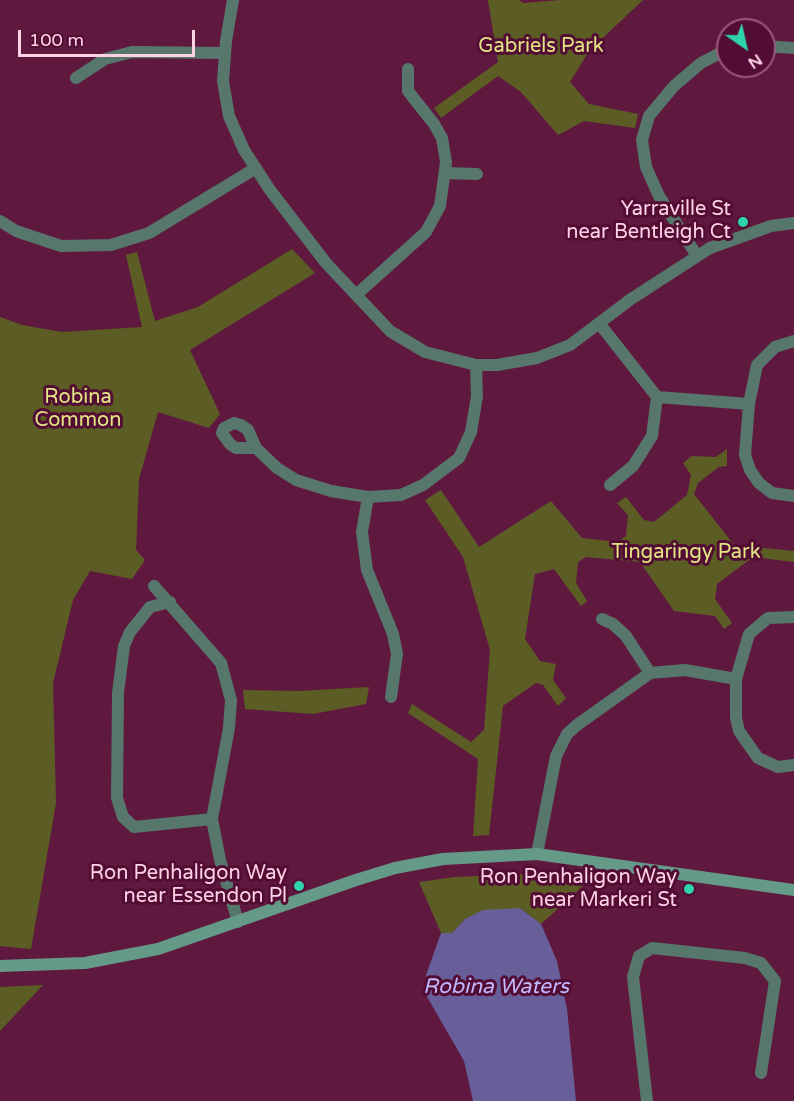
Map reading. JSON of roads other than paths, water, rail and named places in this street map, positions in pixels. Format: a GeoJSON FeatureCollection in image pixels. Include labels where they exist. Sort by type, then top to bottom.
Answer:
{"type":"FeatureCollection","features":[{"type":"Feature","properties":{"kind":"street"},"geometry":{"type":"LineString","coordinates":[[233,0],[223,81],[229,116],[256,168],[327,263],[390,331],[409,344],[447,359],[476,365],[497,365],[537,358],[570,345],[631,298],[697,255],[743,234],[771,226],[794,223]]}},
{"type":"Feature","properties":{"kind":"street"},"geometry":{"type":"LineString","coordinates":[[776,47],[794,48]]}},
{"type":"Feature","properties":{"kind":"street"},"geometry":{"type":"LineString","coordinates":[[76,78],[105,59],[132,52],[225,52]]}},
{"type":"Feature","properties":{"kind":"street"},"geometry":{"type":"LineString","coordinates":[[697,255],[659,196],[646,167],[642,140],[649,116],[674,86],[701,63],[716,56]]}},
{"type":"Feature","properties":{"kind":"street"},"geometry":{"type":"LineString","coordinates":[[356,295],[426,232],[440,206],[445,173],[442,138],[408,91],[408,69]]}},
{"type":"Feature","properties":{"kind":"street"},"geometry":{"type":"LineString","coordinates":[[0,221],[16,231],[61,246],[111,245],[149,233],[256,168]]}},
{"type":"Feature","properties":{"kind":"street"},"geometry":{"type":"LineString","coordinates":[[445,173],[477,174]]}},
{"type":"Feature","properties":{"kind":"street"},"geometry":{"type":"LineString","coordinates":[[599,323],[657,397],[652,436],[633,466],[610,485]]}},
{"type":"Feature","properties":{"kind":"street"},"geometry":{"type":"LineString","coordinates":[[794,341],[776,347],[757,365],[749,404],[745,455],[750,470],[759,483],[772,493],[794,496]]}},
{"type":"Feature","properties":{"kind":"street"},"geometry":{"type":"LineString","coordinates":[[256,448],[277,468],[296,480],[331,491],[368,497],[401,495],[432,479],[459,458],[471,432],[477,396],[476,365]]}},
{"type":"Feature","properties":{"kind":"street"},"geometry":{"type":"LineString","coordinates":[[657,397],[749,404]]}},
{"type":"Feature","properties":{"kind":"street"},"geometry":{"type":"LineString","coordinates":[[368,497],[362,532],[367,570],[393,634],[397,654],[391,697]]}},
{"type":"Feature","properties":{"kind":"street"},"geometry":{"type":"LineString","coordinates":[[154,586],[221,663],[231,700],[229,728],[212,819],[220,860],[238,922]]}},
{"type":"Feature","properties":{"kind":"street"},"geometry":{"type":"LineString","coordinates":[[170,602],[150,608],[130,632],[124,646],[118,702],[117,798],[123,817],[134,827],[212,819]]}},
{"type":"Feature","properties":{"kind":"street"},"geometry":{"type":"LineString","coordinates":[[794,617],[768,618],[749,634],[736,679],[736,718],[747,745],[758,758],[771,766],[794,765]]}},
{"type":"Feature","properties":{"kind":"street"},"geometry":{"type":"LineString","coordinates":[[603,619],[613,624],[626,636],[650,673]]}},
{"type":"Feature","properties":{"kind":"street"},"geometry":{"type":"LineString","coordinates":[[537,854],[556,756],[561,744],[577,725],[650,673],[685,670],[736,679]]}},
{"type":"Feature","properties":{"kind":"street"},"geometry":{"type":"LineString","coordinates":[[0,966],[85,963],[158,949],[395,868],[443,859],[537,854],[794,890]]}},
{"type":"Feature","properties":{"kind":"street"},"geometry":{"type":"LineString","coordinates":[[648,1101],[633,977],[639,956],[652,948],[745,958],[761,963],[775,981],[761,1073]]}},
{"type":"Feature","properties":{"kind":"water","name":"Robina Waters"},"geometry":{"type":"Polygon","coordinates":[[[520,908],[541,924],[557,961],[567,1009],[576,1101],[473,1101],[464,1061],[426,995],[426,975],[441,933],[452,933],[465,919],[483,910],[520,908]]]}},
{"type":"Feature","properties":{"kind":"place","name":"Yarraville St near Bentleigh Ct"},"geometry":{"type":"Point","coordinates":[743,222]}},
{"type":"Feature","properties":{"kind":"place","name":"Ron Penhaligon Way near Essendon Pl"},"geometry":{"type":"Point","coordinates":[299,886]}},
{"type":"Feature","properties":{"kind":"place","name":"Ron Penhaligon Way near Markeri St"},"geometry":{"type":"Point","coordinates":[689,889]}},
{"type":"Feature","properties":{"kind":"park label","name":"Gabriels Park"},"geometry":{"type":"Point","coordinates":[541,47]}},
{"type":"Feature","properties":{"kind":"park label","name":"Robina Common"},"geometry":{"type":"Point","coordinates":[78,410]}},
{"type":"Feature","properties":{"kind":"park label","name":"Tingaringy Park"},"geometry":{"type":"Point","coordinates":[686,553]}}]}
